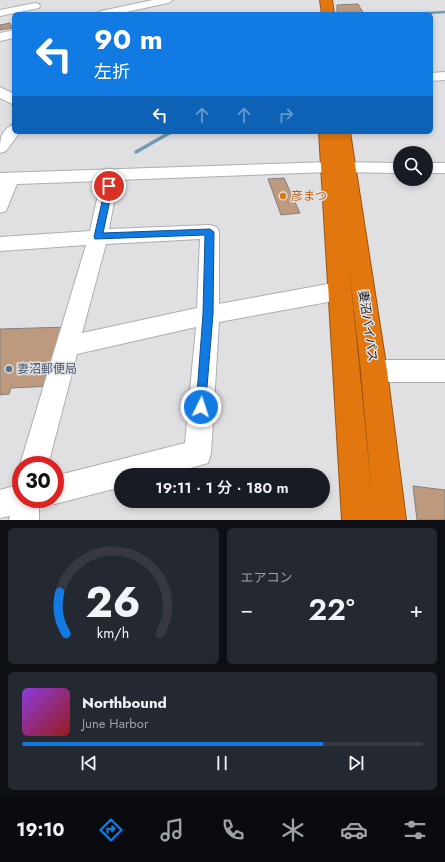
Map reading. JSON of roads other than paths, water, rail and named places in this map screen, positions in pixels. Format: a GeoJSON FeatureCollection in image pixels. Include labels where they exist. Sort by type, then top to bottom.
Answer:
{"type":"FeatureCollection","features":[{"type":"Feature","properties":{"kind":"highway"},"geometry":{"type":"LineString","coordinates":[[326,0],[328,12]]}},
{"type":"Feature","properties":{"kind":"highway","name":"妻沼バイパス"},"geometry":{"type":"LineString","coordinates":[[328,134],[338,167],[374,371],[390,520]]}},
{"type":"Feature","properties":{"kind":"highway","name":"妻沼バイパス"},"geometry":{"type":"LineString","coordinates":[[342,134],[338,167],[339,291],[358,520]]}},
{"type":"Feature","properties":{"kind":"street"},"geometry":{"type":"LineString","coordinates":[[120,0],[129,8]]}},
{"type":"Feature","properties":{"kind":"street"},"geometry":{"type":"LineString","coordinates":[[110,12],[168,0]]}},
{"type":"Feature","properties":{"kind":"street"},"geometry":{"type":"LineString","coordinates":[[0,13],[35,6]]}},
{"type":"Feature","properties":{"kind":"street"},"geometry":{"type":"LineString","coordinates":[[0,37],[12,34]]}},
{"type":"Feature","properties":{"kind":"street"},"geometry":{"type":"LineString","coordinates":[[433,77],[445,76]]}},
{"type":"Feature","properties":{"kind":"street"},"geometry":{"type":"LineString","coordinates":[[0,91],[12,100]]}},
{"type":"Feature","properties":{"kind":"street"},"geometry":{"type":"LineString","coordinates":[[0,148],[12,133]]}},
{"type":"Feature","properties":{"kind":"street"},"geometry":{"type":"LineString","coordinates":[[0,207],[5,178],[338,167],[393,168]]}},
{"type":"Feature","properties":{"kind":"street"},"geometry":{"type":"LineString","coordinates":[[433,168],[445,168]]}},
{"type":"Feature","properties":{"kind":"street"},"geometry":{"type":"LineString","coordinates":[[37,456],[69,346],[98,237],[111,174]]}},
{"type":"Feature","properties":{"kind":"street"},"geometry":{"type":"LineString","coordinates":[[0,244],[98,237],[210,232],[208,314],[198,453],[64,488]]}},
{"type":"Feature","properties":{"kind":"street"},"geometry":{"type":"LineString","coordinates":[[69,346],[208,314],[339,291]]}},
{"type":"Feature","properties":{"kind":"street"},"geometry":{"type":"LineString","coordinates":[[374,371],[445,371]]}},
{"type":"Feature","properties":{"kind":"street"},"geometry":{"type":"LineString","coordinates":[[0,504],[12,501]]}},
{"type":"Feature","properties":{"kind":"street"},"geometry":{"type":"LineString","coordinates":[[24,508],[24,520]]}},
{"type":"Feature","properties":{"kind":"waterway"},"geometry":{"type":"LineString","coordinates":[[433,13],[445,12]]}},
{"type":"Feature","properties":{"kind":"waterway"},"geometry":{"type":"LineString","coordinates":[[9,130],[12,126]]}},
{"type":"Feature","properties":{"kind":"waterway"},"geometry":{"type":"LineString","coordinates":[[136,152],[168,134]]}},
{"type":"Feature","properties":{"kind":"place","name":"彦まつ"},"geometry":{"type":"Point","coordinates":[283,196]}},
{"type":"Feature","properties":{"kind":"place","name":"妻沼郵便局"},"geometry":{"type":"Point","coordinates":[9,369]}}]}
